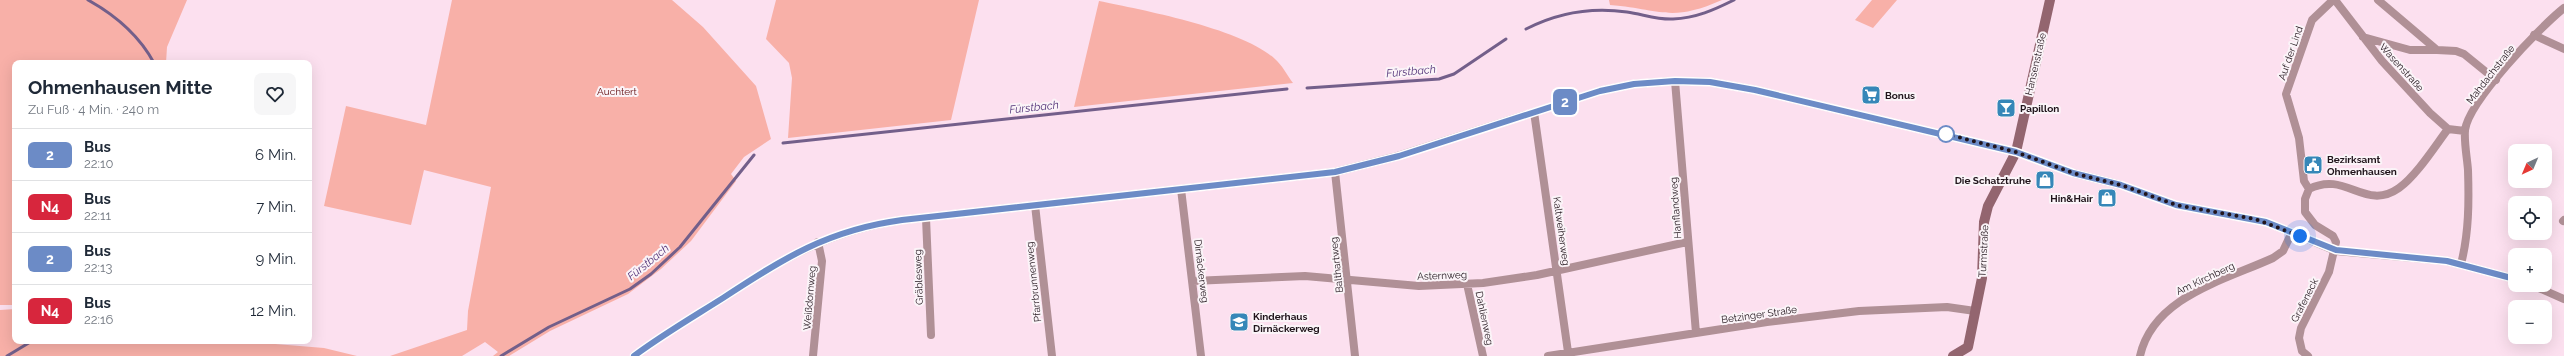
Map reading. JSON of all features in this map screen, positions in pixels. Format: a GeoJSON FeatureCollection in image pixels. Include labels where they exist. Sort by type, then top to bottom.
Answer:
{"type":"FeatureCollection","features":[{"type":"Feature","properties":{"kind":"street","name":"Hansenstraße"},"geometry":{"type":"LineString","coordinates":[[2016,152],[2050,0]]}},
{"type":"Feature","properties":{"kind":"street","name":"Wasenstraße"},"geometry":{"type":"LineString","coordinates":[[2334,0],[2408,90],[2448,129]]}},
{"type":"Feature","properties":{"kind":"street","name":"Auf der Lind"},"geometry":{"type":"LineString","coordinates":[[2309,189],[2304,181],[2299,138],[2286,94],[2312,20],[2334,0]]}},
{"type":"Feature","properties":{"kind":"street"},"geometry":{"type":"LineString","coordinates":[[2378,0],[2437,50]]}},
{"type":"Feature","properties":{"kind":"street","name":"Mahdachstraße"},"geometry":{"type":"LineString","coordinates":[[2461,264],[2468,217],[2465,131],[2473,111],[2496,80],[2534,35],[2564,8]]}},
{"type":"Feature","properties":{"kind":"street"},"geometry":{"type":"LineString","coordinates":[[2534,35],[2564,49]]}},
{"type":"Feature","properties":{"kind":"street"},"geometry":{"type":"LineString","coordinates":[[2363,37],[2410,50],[2456,51],[2464,54],[2496,80]]}},
{"type":"Feature","properties":{"kind":"street"},"geometry":{"type":"LineString","coordinates":[[634,356],[781,261],[818,242],[867,225],[1335,172],[1394,157],[1534,112],[1619,87],[1675,81],[1710,82],[1755,90],[2016,152],[2073,173],[2121,185],[2168,203],[2209,212],[2255,219],[2336,250],[2461,264],[2508,277]]}},
{"type":"Feature","properties":{"kind":"street","name":"Hanflandweg"},"geometry":{"type":"LineString","coordinates":[[1675,81],[1687,242],[1696,333]]}},
{"type":"Feature","properties":{"kind":"street","name":"Kaltweiherweg"},"geometry":{"type":"LineString","coordinates":[[1534,112],[1558,271],[1568,352]]}},
{"type":"Feature","properties":{"kind":"street"},"geometry":{"type":"LineString","coordinates":[[2336,250],[2336,242],[2333,236],[2315,225],[2305,212],[2305,199],[2309,189],[2326,183],[2338,183],[2371,197],[2386,195],[2406,182],[2448,129],[2465,131]]}},
{"type":"Feature","properties":{"kind":"street","name":"Turmstraße"},"geometry":{"type":"LineString","coordinates":[[1969,352],[1983,272],[1984,222],[1988,206],[2016,152]]}},
{"type":"Feature","properties":{"kind":"street","name":"Balthartweg"},"geometry":{"type":"LineString","coordinates":[[1335,172],[1348,279],[1355,356]]}},
{"type":"Feature","properties":{"kind":"street","name":"Dirnäckerweg"},"geometry":{"type":"LineString","coordinates":[[1181,189],[1201,356]]}},
{"type":"Feature","properties":{"kind":"street","name":"Pfarrbrunnenweg"},"geometry":{"type":"LineString","coordinates":[[1035,205],[1052,356]]}},
{"type":"Feature","properties":{"kind":"street","name":"Gräblesweg"},"geometry":{"type":"LineString","coordinates":[[926,218],[931,335]]}},
{"type":"Feature","properties":{"kind":"street","name":"Am Kirchberg"},"geometry":{"type":"LineString","coordinates":[[2140,356],[2148,332],[2177,302],[2273,258],[2283,251],[2292,232]]}},
{"type":"Feature","properties":{"kind":"street","name":"Weißdornweg"},"geometry":{"type":"LineString","coordinates":[[814,356],[822,261],[818,242]]}},
{"type":"Feature","properties":{"kind":"street","name":"Asternweg"},"geometry":{"type":"LineString","coordinates":[[1193,281],[1266,276],[1348,279],[1420,286],[1467,284],[1513,280],[1687,242]]}},
{"type":"Feature","properties":{"kind":"street","name":"Grafeneck"},"geometry":{"type":"LineString","coordinates":[[2308,356],[2302,351],[2300,333],[2324,284],[2336,250]]}},
{"type":"Feature","properties":{"kind":"street","name":"Dahlienweg"},"geometry":{"type":"LineString","coordinates":[[1467,284],[1483,356]]}},
{"type":"Feature","properties":{"kind":"street"},"geometry":{"type":"LineString","coordinates":[[2548,292],[2564,299]]}},
{"type":"Feature","properties":{"kind":"street","name":"Betzinger Straße"},"geometry":{"type":"LineString","coordinates":[[1548,356],[1767,322],[1859,311],[1946,307],[1975,311]]}},
{"type":"Feature","properties":{"kind":"street"},"geometry":{"type":"LineString","coordinates":[[1953,356],[1969,352]]}},
{"type":"Feature","properties":{"kind":"green space"},"geometry":{"type":"Polygon","coordinates":[[[0,0],[187,0],[167,47],[166,60],[12,60],[12,305],[0,305],[0,0]]]}},
{"type":"Feature","properties":{"kind":"green space","name":"Auchtert"},"geometry":{"type":"Polygon","coordinates":[[[452,0],[672,0],[703,27],[756,86],[771,139],[744,157],[731,174],[736,181],[691,241],[661,269],[628,294],[550,331],[509,356],[493,356],[498,352],[485,342],[462,356],[390,356],[467,330],[468,311],[491,187],[424,170],[411,225],[324,206],[346,106],[426,125],[452,0]]]}},
{"type":"Feature","properties":{"kind":"green space"},"geometry":{"type":"Polygon","coordinates":[[[776,0],[979,0],[951,120],[788,138],[792,78],[789,63],[766,39],[776,0]]]}},
{"type":"Feature","properties":{"kind":"green space"},"geometry":{"type":"Polygon","coordinates":[[[1609,0],[1722,0],[1690,11],[1666,13],[1610,5],[1609,0]]]}},
{"type":"Feature","properties":{"kind":"green space"},"geometry":{"type":"Polygon","coordinates":[[[1872,0],[1897,0],[1873,28],[1855,20],[1872,0]]]}},
{"type":"Feature","properties":{"kind":"green space"},"geometry":{"type":"Polygon","coordinates":[[[1099,1],[1192,22],[1240,39],[1260,48],[1275,59],[1293,83],[1074,107],[1099,1]]]}},
{"type":"Feature","properties":{"kind":"green space"},"geometry":{"type":"Polygon","coordinates":[[[12,309],[12,344],[275,344],[324,348],[357,356],[0,356],[0,310],[12,309]]]}},
{"type":"Feature","properties":{"kind":"waterway"},"geometry":{"type":"LineString","coordinates":[[88,0],[108,12],[126,27],[141,43],[152,60]]}},
{"type":"Feature","properties":{"kind":"waterway","name":"Fürstbach"},"geometry":{"type":"LineString","coordinates":[[1526,29],[1538,23],[1562,15],[1601,10],[1633,13],[1662,19],[1689,17],[1705,13],[1734,0]]}},
{"type":"Feature","properties":{"kind":"waterway","name":"Fürstbach"},"geometry":{"type":"LineString","coordinates":[[1307,88],[1439,79],[1454,74],[1506,39]]}},
{"type":"Feature","properties":{"kind":"waterway","name":"Fürstbach"},"geometry":{"type":"LineString","coordinates":[[783,143],[1287,89]]}},
{"type":"Feature","properties":{"kind":"waterway","name":"Fürstbach"},"geometry":{"type":"LineString","coordinates":[[501,356],[549,327],[630,289],[651,274],[680,247],[754,155]]}},
{"type":"Feature","properties":{"kind":"waterway"},"geometry":{"type":"LineString","coordinates":[[7,356],[27,344]]}},
{"type":"Feature","properties":{"kind":"bus line","name":"2"},"geometry":{"type":"LineString","coordinates":[[634,356],[781,261],[806,247],[842,232],[867,225],[1335,172],[1368,165],[1399,156],[1600,91],[1634,84],[1675,81],[1696,81],[1722,84],[1784,96],[2016,152],[2073,173],[2112,182],[2176,205],[2209,212],[2243,216],[2266,222],[2279,226],[2327,248],[2347,253],[2447,261],[2508,277]]}},
{"type":"Feature","properties":{"kind":"place","name":"Bonus"},"geometry":{"type":"Point","coordinates":[1871,95]}},
{"type":"Feature","properties":{"kind":"place","name":"Papillon"},"geometry":{"type":"Point","coordinates":[2006,108]}},
{"type":"Feature","properties":{"kind":"place","name":"Bezirksamt Ohmenhausen"},"geometry":{"type":"Point","coordinates":[2313,165]}},
{"type":"Feature","properties":{"kind":"place","name":"Die Schatztruhe"},"geometry":{"type":"Point","coordinates":[2045,180]}},
{"type":"Feature","properties":{"kind":"place","name":"Hin&Hair"},"geometry":{"type":"Point","coordinates":[2107,198]}},
{"type":"Feature","properties":{"kind":"place","name":"Kinderhaus Dirnäckerweg"},"geometry":{"type":"Point","coordinates":[1239,322]}},
{"type":"Feature","properties":{"kind":"route"},"geometry":{"type":"LineString","coordinates":[[1946,134],[2016,152],[2073,173],[2112,182],[2176,205],[2255,219],[2279,226],[2300,236]]}}]}
